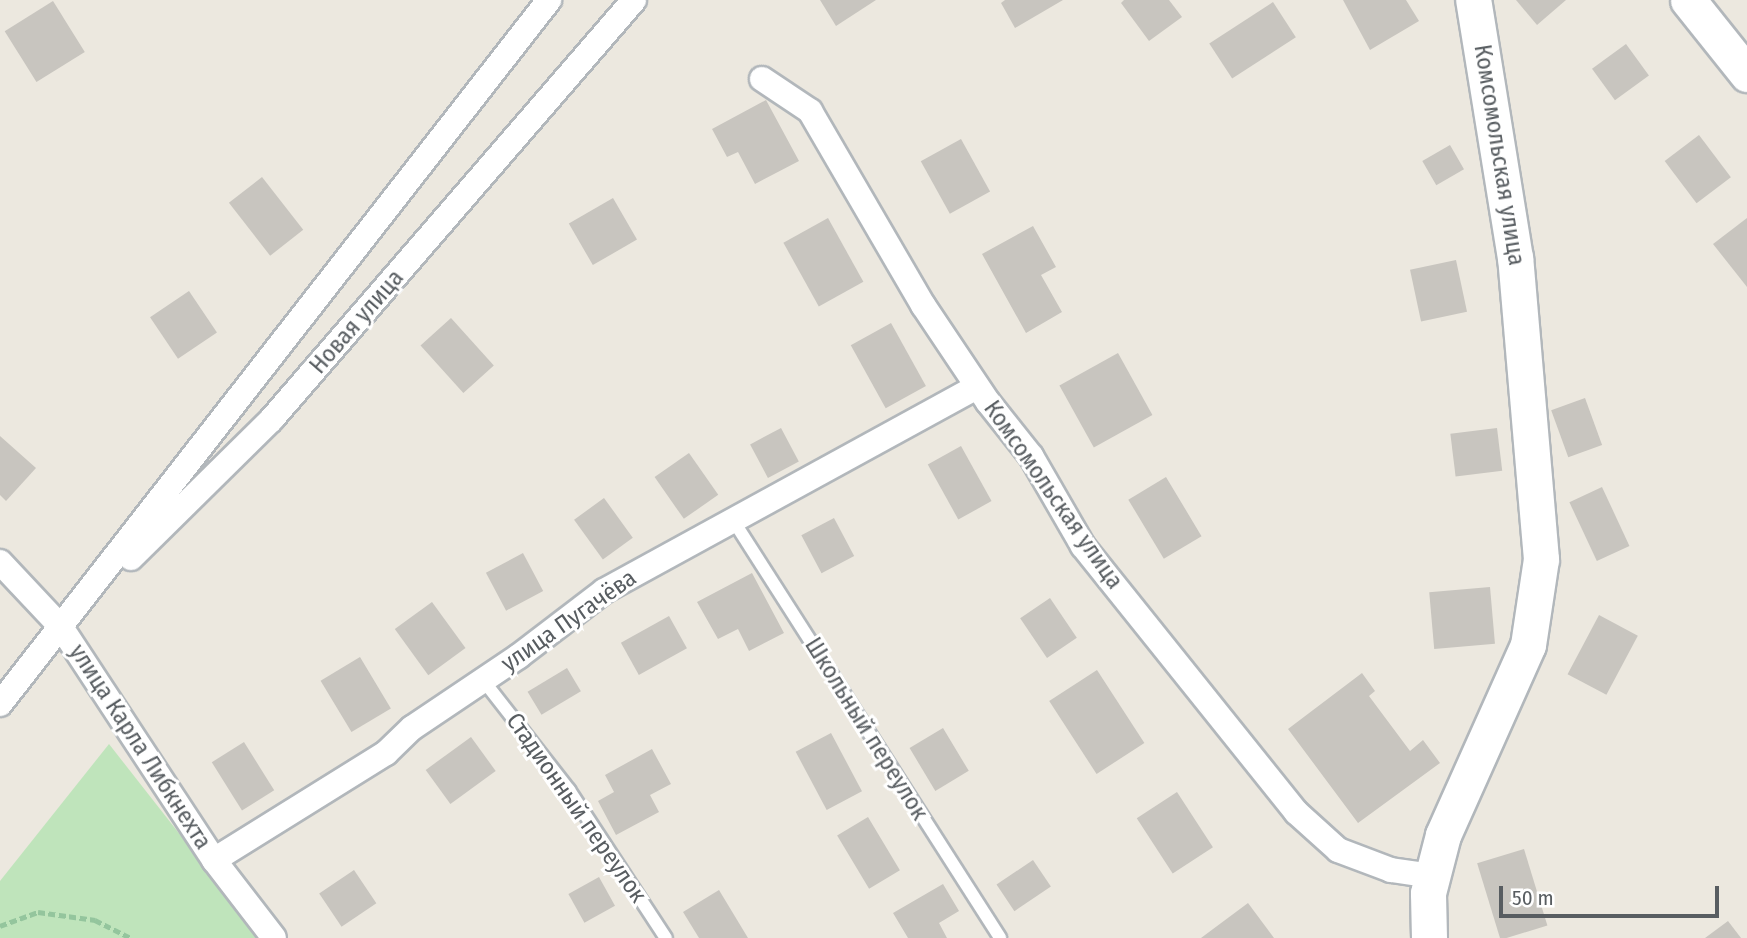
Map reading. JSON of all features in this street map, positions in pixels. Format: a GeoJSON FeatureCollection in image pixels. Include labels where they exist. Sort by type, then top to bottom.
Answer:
{"type":"FeatureCollection","features":[{"type":"Feature","properties":{"kind":"main road","name":"Комсомольская улица"},"geometry":{"type":"LineString","coordinates":[[1429,938],[1432,876],[1443,835],[1528,645],[1541,559],[1515,258],[1473,0]]}},
{"type":"Feature","properties":{"kind":"main road"},"geometry":{"type":"LineString","coordinates":[[1688,0],[1747,74]]}},
{"type":"Feature","properties":{"kind":"street","name":"Новая улица"},"geometry":{"type":"LineString","coordinates":[[0,704],[548,0]]}},
{"type":"Feature","properties":{"kind":"street","name":"Новая улица"},"geometry":{"type":"LineString","coordinates":[[61,627],[271,420],[634,0]]}},
{"type":"Feature","properties":{"kind":"street","name":"Комсомольская улица"},"geometry":{"type":"LineString","coordinates":[[762,79],[810,111],[923,304],[977,387],[1031,456],[1083,545],[1296,812],[1338,850],[1391,870],[1432,876]]}},
{"type":"Feature","properties":{"kind":"street","name":"улица Пугачёва"},"geometry":{"type":"LineString","coordinates":[[214,860],[386,753],[412,728],[483,680],[604,590],[977,387]]}},
{"type":"Feature","properties":{"kind":"street","name":"улица Карла Либкнехта"},"geometry":{"type":"LineString","coordinates":[[0,562],[61,627],[214,860],[274,938]]}},
{"type":"Feature","properties":{"kind":"lane","name":"Школьный переулок"},"geometry":{"type":"LineString","coordinates":[[733,520],[1000,938]]}},
{"type":"Feature","properties":{"kind":"lane","name":"Стадионный переулок"},"geometry":{"type":"LineString","coordinates":[[483,680],[569,790],[666,938]]}},
{"type":"Feature","properties":{"kind":"path"},"geometry":{"type":"LineString","coordinates":[[0,926],[38,912],[95,920],[131,938]]}},
{"type":"Feature","properties":{"kind":"green space"},"geometry":{"type":"Polygon","coordinates":[[[109,744],[261,938],[0,938],[0,881],[109,744]]]}},
{"type":"Feature","properties":{"kind":"building"},"geometry":{"type":"Polygon","coordinates":[[[820,0],[876,0],[836,26],[820,0]]]}},
{"type":"Feature","properties":{"kind":"building"},"geometry":{"type":"Polygon","coordinates":[[[1005,0],[1063,0],[1015,28],[1001,3],[1005,0]]]}},
{"type":"Feature","properties":{"kind":"building"},"geometry":{"type":"Polygon","coordinates":[[[1124,0],[1169,0],[1182,17],[1149,41],[1121,3],[1124,0]]]}},
{"type":"Feature","properties":{"kind":"building"},"geometry":{"type":"Polygon","coordinates":[[[1343,0],[1406,0],[1419,21],[1370,50],[1343,0]]]}},
{"type":"Feature","properties":{"kind":"building"},"geometry":{"type":"Polygon","coordinates":[[[1516,0],[1566,0],[1537,25],[1516,0]]]}},
{"type":"Feature","properties":{"kind":"building"},"geometry":{"type":"Polygon","coordinates":[[[53,1],[85,52],[36,82],[5,31],[53,1]]]}},
{"type":"Feature","properties":{"kind":"building"},"geometry":{"type":"Polygon","coordinates":[[[1273,2],[1296,37],[1232,79],[1209,43],[1273,2]]]}},
{"type":"Feature","properties":{"kind":"building"},"geometry":{"type":"Polygon","coordinates":[[[1626,44],[1649,76],[1615,100],[1592,69],[1626,44]]]}},
{"type":"Feature","properties":{"kind":"building"},"geometry":{"type":"Polygon","coordinates":[[[766,100],[799,161],[755,184],[738,152],[727,157],[712,129],[766,100]]]}},
{"type":"Feature","properties":{"kind":"building"},"geometry":{"type":"Polygon","coordinates":[[[1699,135],[1731,177],[1697,203],[1665,161],[1699,135]]]}},
{"type":"Feature","properties":{"kind":"building"},"geometry":{"type":"Polygon","coordinates":[[[961,139],[990,191],[950,214],[921,161],[961,139]]]}},
{"type":"Feature","properties":{"kind":"building"},"geometry":{"type":"Polygon","coordinates":[[[1450,145],[1464,169],[1436,185],[1422,161],[1450,145]]]}},
{"type":"Feature","properties":{"kind":"building"},"geometry":{"type":"Polygon","coordinates":[[[262,177],[303,230],[270,256],[229,203],[262,177]]]}},
{"type":"Feature","properties":{"kind":"building"},"geometry":{"type":"Polygon","coordinates":[[[613,198],[637,240],[593,265],[569,224],[613,198]]]}},
{"type":"Feature","properties":{"kind":"building"},"geometry":{"type":"Polygon","coordinates":[[[828,218],[863,282],[819,307],[783,243],[828,218]]]}},
{"type":"Feature","properties":{"kind":"building"},"geometry":{"type":"Polygon","coordinates":[[[1747,218],[1747,287],[1713,244],[1747,218]]]}},
{"type":"Feature","properties":{"kind":"building"},"geometry":{"type":"Polygon","coordinates":[[[1033,226],[1056,267],[1041,275],[1062,312],[1026,333],[982,254],[1033,226]]]}},
{"type":"Feature","properties":{"kind":"building"},"geometry":{"type":"Polygon","coordinates":[[[1456,260],[1467,312],[1421,322],[1410,270],[1456,260]]]}},
{"type":"Feature","properties":{"kind":"building"},"geometry":{"type":"Polygon","coordinates":[[[189,291],[217,332],[178,359],[150,317],[189,291]]]}},
{"type":"Feature","properties":{"kind":"building"},"geometry":{"type":"Polygon","coordinates":[[[451,318],[494,366],[463,393],[421,345],[451,318]]]}},
{"type":"Feature","properties":{"kind":"building"},"geometry":{"type":"Polygon","coordinates":[[[891,323],[926,386],[886,408],[851,345],[891,323]]]}},
{"type":"Feature","properties":{"kind":"building"},"geometry":{"type":"Polygon","coordinates":[[[1118,353],[1152,415],[1094,448],[1059,385],[1118,353]]]}},
{"type":"Feature","properties":{"kind":"building"},"geometry":{"type":"Polygon","coordinates":[[[1585,398],[1602,445],[1568,457],[1551,410],[1585,398]]]}},
{"type":"Feature","properties":{"kind":"building"},"geometry":{"type":"Polygon","coordinates":[[[781,428],[799,462],[768,478],[750,444],[781,428]]]}},
{"type":"Feature","properties":{"kind":"building"},"geometry":{"type":"Polygon","coordinates":[[[1497,428],[1502,471],[1456,476],[1450,434],[1497,428]]]}},
{"type":"Feature","properties":{"kind":"building"},"geometry":{"type":"Polygon","coordinates":[[[0,436],[36,468],[6,501],[0,495],[0,436]]]}},
{"type":"Feature","properties":{"kind":"building"},"geometry":{"type":"Polygon","coordinates":[[[961,446],[992,501],[958,520],[928,464],[961,446]]]}},
{"type":"Feature","properties":{"kind":"building"},"geometry":{"type":"Polygon","coordinates":[[[689,453],[718,495],[684,519],[655,477],[689,453]]]}},
{"type":"Feature","properties":{"kind":"building"},"geometry":{"type":"Polygon","coordinates":[[[1166,477],[1202,536],[1164,559],[1128,500],[1166,477]]]}},
{"type":"Feature","properties":{"kind":"building"},"geometry":{"type":"Polygon","coordinates":[[[1602,487],[1629,546],[1597,561],[1569,502],[1602,487]]]}},
{"type":"Feature","properties":{"kind":"building"},"geometry":{"type":"Polygon","coordinates":[[[604,498],[633,538],[603,559],[574,520],[604,498]]]}},
{"type":"Feature","properties":{"kind":"building"},"geometry":{"type":"Polygon","coordinates":[[[834,518],[854,556],[822,573],[801,535],[834,518]]]}},
{"type":"Feature","properties":{"kind":"building"},"geometry":{"type":"Polygon","coordinates":[[[523,553],[543,591],[506,611],[486,573],[523,553]]]}},
{"type":"Feature","properties":{"kind":"building"},"geometry":{"type":"Polygon","coordinates":[[[752,573],[784,633],[749,651],[738,629],[718,639],[697,602],[752,573]]]}},
{"type":"Feature","properties":{"kind":"building"},"geometry":{"type":"Polygon","coordinates":[[[1490,587],[1495,644],[1434,649],[1429,592],[1490,587]]]}},
{"type":"Feature","properties":{"kind":"building"},"geometry":{"type":"Polygon","coordinates":[[[1050,598],[1077,638],[1047,658],[1020,618],[1050,598]]]}},
{"type":"Feature","properties":{"kind":"building"},"geometry":{"type":"Polygon","coordinates":[[[432,602],[466,648],[428,675],[395,629],[432,602]]]}},
{"type":"Feature","properties":{"kind":"building"},"geometry":{"type":"Polygon","coordinates":[[[1599,615],[1638,636],[1606,695],[1568,674],[1599,615]]]}},
{"type":"Feature","properties":{"kind":"building"},"geometry":{"type":"Polygon","coordinates":[[[669,616],[687,648],[639,675],[621,643],[669,616]]]}},
{"type":"Feature","properties":{"kind":"building"},"geometry":{"type":"Polygon","coordinates":[[[360,657],[391,708],[351,732],[321,681],[360,657]]]}},
{"type":"Feature","properties":{"kind":"building"},"geometry":{"type":"Polygon","coordinates":[[[567,668],[581,691],[541,715],[528,692],[567,668]]]}},
{"type":"Feature","properties":{"kind":"building"},"geometry":{"type":"Polygon","coordinates":[[[1097,670],[1144,743],[1097,774],[1049,701],[1097,670]]]}},
{"type":"Feature","properties":{"kind":"building"},"geometry":{"type":"Polygon","coordinates":[[[1362,673],[1375,691],[1369,696],[1410,751],[1423,740],[1440,763],[1358,823],[1288,729],[1362,673]]]}},
{"type":"Feature","properties":{"kind":"building"},"geometry":{"type":"Polygon","coordinates":[[[943,728],[969,771],[935,791],[910,748],[943,728]]]}},
{"type":"Feature","properties":{"kind":"building"},"geometry":{"type":"Polygon","coordinates":[[[831,733],[862,791],[827,810],[796,752],[831,733]]]}},
{"type":"Feature","properties":{"kind":"building"},"geometry":{"type":"Polygon","coordinates":[[[471,737],[496,771],[450,804],[426,770],[471,737]]]}},
{"type":"Feature","properties":{"kind":"building"},"geometry":{"type":"Polygon","coordinates":[[[244,742],[274,790],[242,810],[212,762],[244,742]]]}},
{"type":"Feature","properties":{"kind":"building"},"geometry":{"type":"Polygon","coordinates":[[[652,749],[671,784],[650,795],[659,812],[616,835],[598,801],[614,792],[605,775],[652,749]]]}},
{"type":"Feature","properties":{"kind":"building"},"geometry":{"type":"Polygon","coordinates":[[[1177,792],[1213,847],[1173,873],[1137,818],[1177,792]]]}},
{"type":"Feature","properties":{"kind":"building"},"geometry":{"type":"Polygon","coordinates":[[[868,817],[900,870],[869,889],[837,836],[868,817]]]}},
{"type":"Feature","properties":{"kind":"building"},"geometry":{"type":"Polygon","coordinates":[[[1524,849],[1547,926],[1500,938],[1477,863],[1524,849]]]}},
{"type":"Feature","properties":{"kind":"building"},"geometry":{"type":"Polygon","coordinates":[[[1033,860],[1051,887],[1014,911],[997,885],[1033,860]]]}},
{"type":"Feature","properties":{"kind":"building"},"geometry":{"type":"Polygon","coordinates":[[[354,870],[376,903],[342,927],[319,893],[354,870]]]}},
{"type":"Feature","properties":{"kind":"building"},"geometry":{"type":"Polygon","coordinates":[[[599,877],[615,906],[584,923],[568,894],[599,877]]]}},
{"type":"Feature","properties":{"kind":"building"},"geometry":{"type":"Polygon","coordinates":[[[943,884],[959,911],[939,923],[947,938],[908,938],[893,913],[943,884]]]}},
{"type":"Feature","properties":{"kind":"building"},"geometry":{"type":"Polygon","coordinates":[[[719,890],[748,938],[699,938],[683,912],[719,890]]]}},
{"type":"Feature","properties":{"kind":"building"},"geometry":{"type":"Polygon","coordinates":[[[1248,903],[1274,938],[1201,938],[1248,903]]]}},
{"type":"Feature","properties":{"kind":"building"},"geometry":{"type":"Polygon","coordinates":[[[1728,921],[1741,938],[1705,938],[1728,921]]]}}]}
